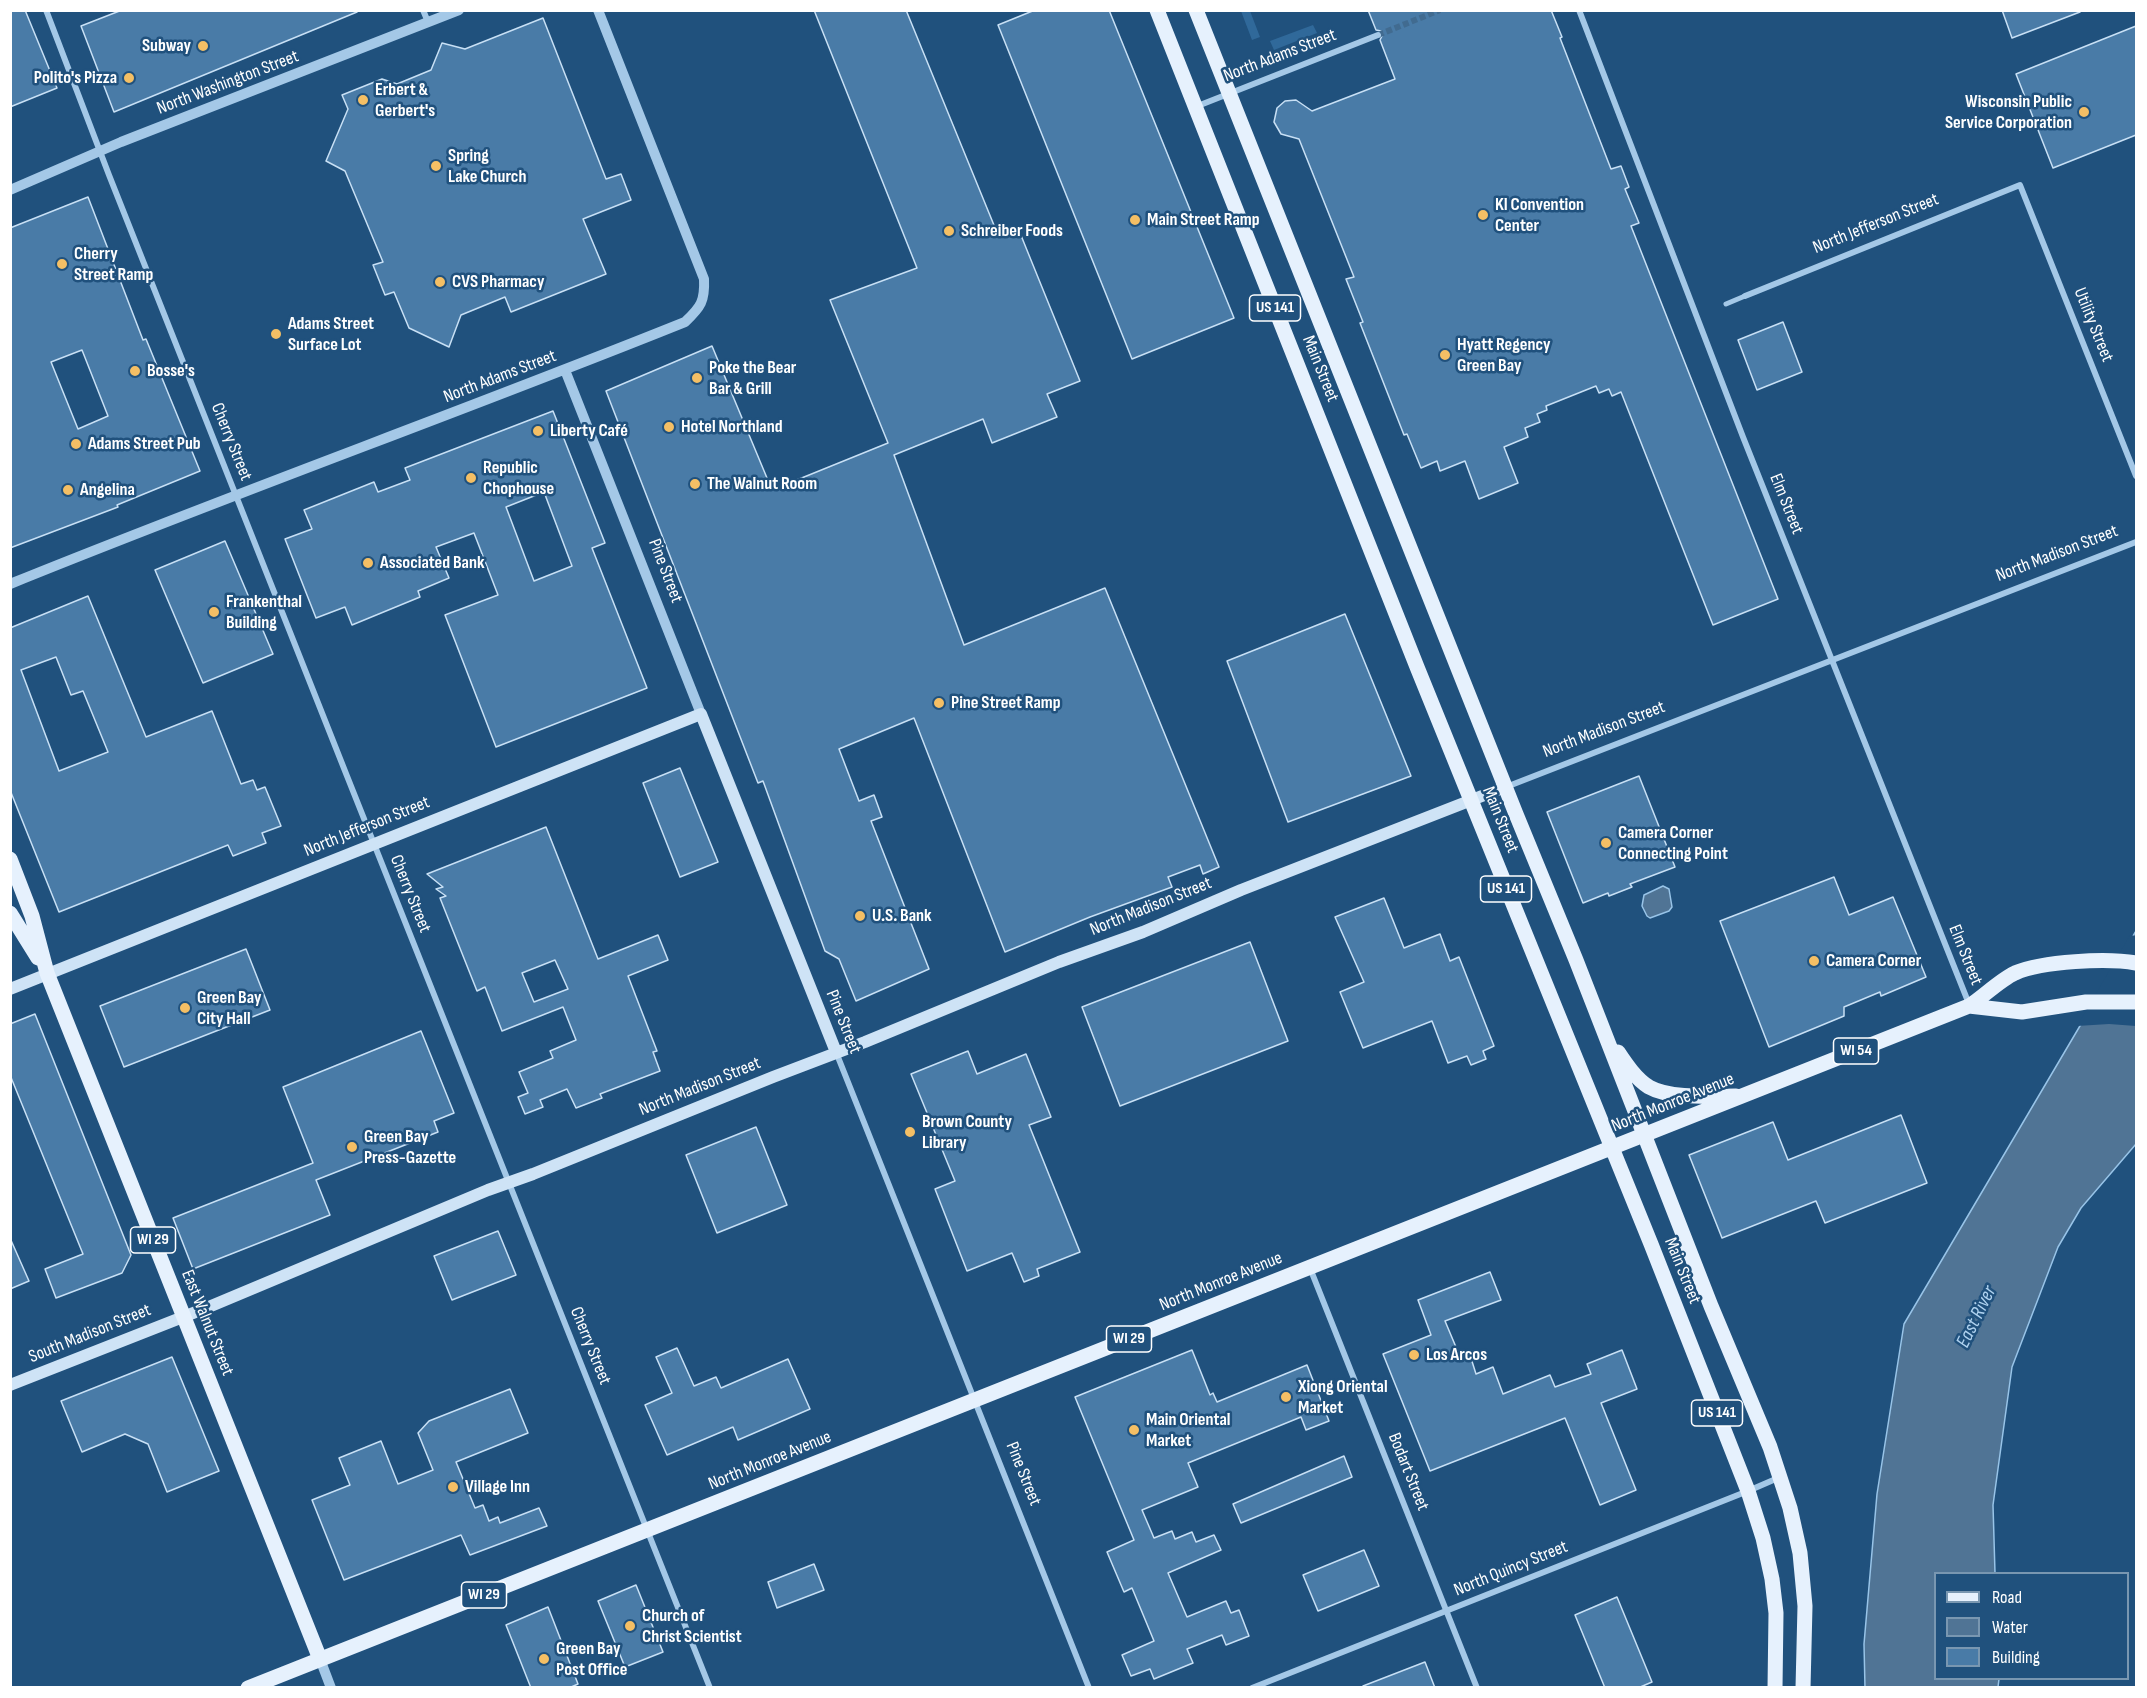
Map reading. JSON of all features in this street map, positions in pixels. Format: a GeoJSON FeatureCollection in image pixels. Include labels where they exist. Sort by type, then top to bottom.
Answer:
{"type":"FeatureCollection","features":[{"type":"Feature","properties":{"kind":"main road","name":"Main Street"},"geometry":{"type":"LineString","coordinates":[[1157,10],[1748,1491],[1763,1538],[1772,1579],[1776,1613],[1775,1688]]}},
{"type":"Feature","properties":{"kind":"main road","name":"Main Street"},"geometry":{"type":"LineString","coordinates":[[1196,10],[1604,1031],[1730,1354],[1770,1447],[1790,1508],[1800,1553],[1805,1606],[1803,1688]]}},
{"type":"Feature","properties":{"kind":"main road","name":"North Jefferson Street"},"geometry":{"type":"LineString","coordinates":[[10,989],[701,714]]}},
{"type":"Feature","properties":{"kind":"main road","name":"Pine Street"},"geometry":{"type":"LineString","coordinates":[[701,714],[836,1052]]}},
{"type":"Feature","properties":{"kind":"main road","name":"North Madison Street"},"geometry":{"type":"LineString","coordinates":[[184,1317],[510,1181],[533,1174],[866,1042],[1059,962],[1143,932],[1241,890],[1505,787]]}},
{"type":"Feature","properties":{"kind":"main road","name":"East Walnut Street"},"geometry":{"type":"LineString","coordinates":[[10,859],[32,916],[47,973],[320,1659]]}},
{"type":"Feature","properties":{"kind":"main road","name":"East Walnut Street"},"geometry":{"type":"LineString","coordinates":[[10,913],[47,973]]}},
{"type":"Feature","properties":{"kind":"main road","name":"WI 54"},"geometry":{"type":"LineString","coordinates":[[1970,1006],[2015,974],[2042,966],[2112,961],[2136,963]]}},
{"type":"Feature","properties":{"kind":"main road","name":"WI 54"},"geometry":{"type":"LineString","coordinates":[[1970,1006],[2022,1012],[2086,1002],[2136,1002]]}},
{"type":"Feature","properties":{"kind":"main road","name":"North Monroe Avenue"},"geometry":{"type":"LineString","coordinates":[[248,1688],[1970,1006]]}},
{"type":"Feature","properties":{"kind":"main road"},"geometry":{"type":"LineString","coordinates":[[1604,1031],[1630,1069],[1649,1087],[1674,1094],[1742,1096]]}},
{"type":"Feature","properties":{"kind":"main road","name":"South Madison Street"},"geometry":{"type":"LineString","coordinates":[[10,1385],[184,1317]]}},
{"type":"Feature","properties":{"kind":"street","name":"Cherry Street"},"geometry":{"type":"LineString","coordinates":[[46,10],[100,152],[710,1688]]}},
{"type":"Feature","properties":{"kind":"street"},"geometry":{"type":"LineString","coordinates":[[423,10],[428,22]]}},
{"type":"Feature","properties":{"kind":"street","name":"North Washington Street"},"geometry":{"type":"LineString","coordinates":[[10,190],[459,10]]}},
{"type":"Feature","properties":{"kind":"street","name":"North Adams Street"},"geometry":{"type":"LineString","coordinates":[[10,584],[565,370],[685,322],[698,310],[705,297],[704,279],[598,10]]}},
{"type":"Feature","properties":{"kind":"street","name":"Elm Street"},"geometry":{"type":"LineString","coordinates":[[1579,10],[1686,289],[1970,1006]]}},
{"type":"Feature","properties":{"kind":"street","name":"North Adams Street"},"geometry":{"type":"LineString","coordinates":[[1195,107],[1378,35]]}},
{"type":"Feature","properties":{"kind":"street","name":"North Jefferson Street"},"geometry":{"type":"LineString","coordinates":[[1744,296],[2020,184]]}},
{"type":"Feature","properties":{"kind":"street","name":"Utility Street"},"geometry":{"type":"LineString","coordinates":[[2020,184],[2136,476]]}},
{"type":"Feature","properties":{"kind":"street"},"geometry":{"type":"LineString","coordinates":[[1726,304],[1744,296]]}},
{"type":"Feature","properties":{"kind":"street","name":"Pine Street"},"geometry":{"type":"LineString","coordinates":[[565,370],[701,714]]}},
{"type":"Feature","properties":{"kind":"street","name":"North Madison Street"},"geometry":{"type":"LineString","coordinates":[[1505,787],[2136,542]]}},
{"type":"Feature","properties":{"kind":"street","name":"Pine Street"},"geometry":{"type":"LineString","coordinates":[[836,1052],[1089,1688]]}},
{"type":"Feature","properties":{"kind":"street","name":"Bodart Street"},"geometry":{"type":"LineString","coordinates":[[1310,1268],[1477,1688]]}},
{"type":"Feature","properties":{"kind":"street","name":"North Quincy Street"},"geometry":{"type":"LineString","coordinates":[[1252,1688],[1780,1477]]}},
{"type":"Feature","properties":{"kind":"street","name":"East Walnut Street"},"geometry":{"type":"LineString","coordinates":[[320,1659],[332,1688]]}},
{"type":"Feature","properties":{"kind":"shaded area"},"geometry":{"type":"Polygon","coordinates":[[[1241,11],[1250,11],[1260,37],[1252,40],[1241,11]]]}},
{"type":"Feature","properties":{"kind":"shaded area"},"geometry":{"type":"Polygon","coordinates":[[[1313,25],[1317,33],[1274,50],[1270,41],[1313,25]]]}},
{"type":"Feature","properties":{"kind":"water"},"geometry":{"type":"Polygon","coordinates":[[[1663,886],[1669,889],[1672,907],[1669,911],[1650,918],[1642,906],[1644,895],[1663,886]]]}},
{"type":"Feature","properties":{"kind":"water","name":"East River"},"geometry":{"type":"Polygon","coordinates":[[[2136,931],[2136,1144],[2081,1208],[2058,1247],[2012,1367],[1993,1505],[1995,1572],[1934,1572],[1934,1680],[1999,1680],[1998,1687],[1865,1688],[1864,1644],[1877,1494],[1904,1324],[2136,931]]]}},
{"type":"Feature","properties":{"kind":"pier"},"geometry":{"type":"Polygon","coordinates":[[[2130,935],[2136,936],[2136,1026],[2109,1024],[2077,1026],[2130,935]]]}},
{"type":"Feature","properties":{"kind":"building"},"geometry":{"type":"Polygon","coordinates":[[[10,10],[25,10],[57,88],[10,107],[10,10]]]}},
{"type":"Feature","properties":{"kind":"building"},"geometry":{"type":"Polygon","coordinates":[[[122,10],[357,10],[357,12],[114,112],[81,26],[122,10]]]}},
{"type":"Feature","properties":{"kind":"building"},"geometry":{"type":"Polygon","coordinates":[[[814,10],[906,10],[998,235],[1018,228],[1080,381],[1047,394],[1057,417],[992,443],[983,419],[894,455],[964,645],[1105,588],[1219,867],[1203,874],[1200,865],[1168,877],[1172,887],[1005,952],[914,718],[839,749],[859,801],[874,795],[882,817],[871,821],[929,969],[856,1001],[839,959],[825,951],[763,781],[758,783],[606,391],[712,346],[772,490],[888,443],[830,300],[917,268],[814,10]]]}},
{"type":"Feature","properties":{"kind":"building","name":"Main Street Ramp"},"geometry":{"type":"Polygon","coordinates":[[[1035,10],[1109,10],[1234,318],[1132,359],[998,25],[1035,10]]]}},
{"type":"Feature","properties":{"kind":"building","name":"KI Convention Center"},"geometry":{"type":"Polygon","coordinates":[[[1368,10],[1551,10],[1611,169],[1621,166],[1629,187],[1625,189],[1639,223],[1631,226],[1778,599],[1713,625],[1621,392],[1612,396],[1609,389],[1599,393],[1596,386],[1546,406],[1547,410],[1537,414],[1540,422],[1525,428],[1528,437],[1504,447],[1518,483],[1479,499],[1465,461],[1440,471],[1437,461],[1421,468],[1407,434],[1404,435],[1360,323],[1363,322],[1346,279],[1354,277],[1299,139],[1281,134],[1274,122],[1277,108],[1285,101],[1296,100],[1312,111],[1395,79],[1380,40],[1383,34],[1376,30],[1368,10]]]}},
{"type":"Feature","properties":{"kind":"building","name":"Wisconsin Public Service Corporation"},"geometry":{"type":"Polygon","coordinates":[[[2002,10],[2080,10],[2080,12],[2012,38],[2002,10]]]}},
{"type":"Feature","properties":{"kind":"building"},"geometry":{"type":"Polygon","coordinates":[[[543,18],[606,179],[621,174],[631,200],[583,219],[606,274],[511,312],[505,297],[461,315],[449,347],[409,328],[394,292],[385,295],[373,265],[383,262],[345,171],[326,161],[348,109],[342,95],[382,79],[397,84],[431,70],[442,43],[465,49],[543,18]]]}},
{"type":"Feature","properties":{"kind":"building","name":"Wisconsin Public Service Corporation"},"geometry":{"type":"Polygon","coordinates":[[[2136,26],[2136,135],[2053,168],[2016,74],[2136,26]]]}},
{"type":"Feature","properties":{"kind":"building"},"geometry":{"type":"Polygon","coordinates":[[[88,197],[143,340],[146,339],[200,471],[117,505],[118,507],[10,548],[10,228],[88,197]],[[82,350],[51,362],[78,429],[108,416],[82,350]]]}},
{"type":"Feature","properties":{"kind":"building"},"geometry":{"type":"Polygon","coordinates":[[[1783,322],[1802,372],[1757,390],[1738,340],[1783,322]]]}},
{"type":"Feature","properties":{"kind":"building"},"geometry":{"type":"Polygon","coordinates":[[[553,411],[605,543],[592,548],[647,688],[496,747],[445,615],[498,595],[474,533],[436,547],[449,578],[418,591],[420,597],[352,625],[345,607],[316,618],[285,539],[312,529],[304,510],[374,482],[378,492],[410,480],[405,468],[553,411]],[[544,492],[506,507],[534,581],[572,566],[544,492]]]}},
{"type":"Feature","properties":{"kind":"building","name":"Frankenthal Building"},"geometry":{"type":"Polygon","coordinates":[[[225,541],[273,654],[203,683],[155,570],[225,541]]]}},
{"type":"Feature","properties":{"kind":"building"},"geometry":{"type":"Polygon","coordinates":[[[88,596],[146,737],[212,711],[241,784],[253,780],[257,790],[265,787],[281,826],[262,833],[266,843],[233,856],[228,845],[59,912],[10,790],[10,628],[88,596]],[[56,657],[21,670],[59,771],[108,752],[83,691],[71,695],[56,657]]]}},
{"type":"Feature","properties":{"kind":"building"},"geometry":{"type":"Polygon","coordinates":[[[1345,614],[1411,776],[1288,822],[1227,661],[1345,614]]]}},
{"type":"Feature","properties":{"kind":"building"},"geometry":{"type":"Polygon","coordinates":[[[680,768],[718,862],[680,877],[643,783],[680,768]]]}},
{"type":"Feature","properties":{"kind":"building"},"geometry":{"type":"Polygon","coordinates":[[[1639,776],[1675,867],[1630,884],[1632,887],[1609,896],[1608,893],[1583,903],[1547,812],[1639,776]]]}},
{"type":"Feature","properties":{"kind":"building"},"geometry":{"type":"Polygon","coordinates":[[[546,827],[598,959],[658,935],[668,960],[628,976],[657,1051],[653,1052],[660,1071],[600,1094],[602,1098],[576,1108],[567,1089],[540,1100],[543,1107],[525,1114],[518,1097],[528,1093],[519,1072],[553,1058],[550,1051],[576,1040],[563,1007],[502,1031],[485,987],[477,991],[440,898],[446,896],[436,889],[443,887],[427,874],[546,827]],[[555,960],[522,973],[534,1002],[568,989],[555,960]]]}},
{"type":"Feature","properties":{"kind":"building"},"geometry":{"type":"Polygon","coordinates":[[[1834,877],[1849,915],[1893,897],[1926,977],[1881,996],[1880,992],[1844,1007],[1844,1016],[1769,1047],[1720,921],[1834,877]]]}},
{"type":"Feature","properties":{"kind":"building"},"geometry":{"type":"Polygon","coordinates":[[[1384,898],[1404,948],[1440,934],[1450,961],[1459,957],[1494,1046],[1483,1051],[1486,1059],[1471,1065],[1467,1056],[1448,1063],[1432,1021],[1363,1048],[1340,992],[1364,982],[1335,917],[1384,898]]]}},
{"type":"Feature","properties":{"kind":"building"},"geometry":{"type":"Polygon","coordinates":[[[1250,942],[1288,1041],[1120,1106],[1082,1007],[1250,942]]]}},
{"type":"Feature","properties":{"kind":"building","name":"Green Bay City Hall"},"geometry":{"type":"Polygon","coordinates":[[[246,949],[270,1010],[124,1067],[100,1006],[246,949]]]}},
{"type":"Feature","properties":{"kind":"building"},"geometry":{"type":"Polygon","coordinates":[[[35,1014],[131,1255],[122,1273],[56,1298],[45,1269],[83,1254],[10,1075],[10,1024],[35,1014]]]}},
{"type":"Feature","properties":{"kind":"building","name":"Green Bay Press-Gazette"},"geometry":{"type":"Polygon","coordinates":[[[421,1031],[454,1113],[434,1121],[438,1132],[316,1180],[330,1215],[193,1269],[173,1218],[313,1163],[283,1087],[421,1031]]]}},
{"type":"Feature","properties":{"kind":"building"},"geometry":{"type":"Polygon","coordinates":[[[968,1051],[977,1074],[1026,1054],[1051,1117],[1029,1125],[1080,1252],[1037,1269],[1039,1276],[1024,1282],[1012,1253],[967,1271],[935,1189],[955,1181],[911,1074],[968,1051]]]}},
{"type":"Feature","properties":{"kind":"building"},"geometry":{"type":"Polygon","coordinates":[[[1901,1115],[1927,1183],[1825,1223],[1816,1201],[1722,1238],[1689,1155],[1773,1122],[1788,1160],[1901,1115]]]}},
{"type":"Feature","properties":{"kind":"building"},"geometry":{"type":"Polygon","coordinates":[[[756,1127],[787,1205],[717,1233],[686,1155],[756,1127]]]}},
{"type":"Feature","properties":{"kind":"building"},"geometry":{"type":"Polygon","coordinates":[[[498,1231],[516,1275],[452,1300],[434,1256],[498,1231]]]}},
{"type":"Feature","properties":{"kind":"building"},"geometry":{"type":"Polygon","coordinates":[[[10,1238],[29,1281],[10,1289],[10,1238]]]}},
{"type":"Feature","properties":{"kind":"building"},"geometry":{"type":"Polygon","coordinates":[[[1490,1272],[1501,1300],[1445,1321],[1461,1359],[1470,1355],[1476,1374],[1493,1367],[1503,1394],[1550,1375],[1555,1387],[1591,1374],[1587,1364],[1622,1350],[1637,1389],[1601,1403],[1636,1490],[1600,1505],[1565,1418],[1430,1471],[1383,1354],[1431,1335],[1418,1300],[1490,1272]]]}},
{"type":"Feature","properties":{"kind":"building"},"geometry":{"type":"Polygon","coordinates":[[[677,1348],[694,1386],[716,1377],[721,1388],[788,1359],[810,1409],[738,1440],[733,1427],[667,1455],[645,1405],[672,1393],[656,1357],[677,1348]]]}},
{"type":"Feature","properties":{"kind":"building"},"geometry":{"type":"Polygon","coordinates":[[[1192,1350],[1210,1395],[1213,1393],[1217,1402],[1307,1365],[1329,1421],[1306,1430],[1301,1417],[1188,1463],[1198,1487],[1142,1510],[1154,1538],[1172,1531],[1175,1539],[1192,1532],[1196,1542],[1214,1535],[1221,1550],[1168,1573],[1187,1617],[1226,1601],[1231,1613],[1239,1610],[1249,1636],[1226,1645],[1222,1635],[1187,1649],[1193,1663],[1154,1679],[1150,1669],[1131,1676],[1122,1655],[1154,1641],[1132,1588],[1124,1592],[1107,1552],[1134,1540],[1075,1397],[1192,1350]]]}},
{"type":"Feature","properties":{"kind":"building"},"geometry":{"type":"Polygon","coordinates":[[[172,1357],[219,1471],[167,1492],[148,1444],[125,1434],[82,1452],[61,1401],[172,1357]]]}},
{"type":"Feature","properties":{"kind":"building"},"geometry":{"type":"Polygon","coordinates":[[[510,1389],[528,1433],[456,1462],[475,1508],[483,1505],[489,1521],[498,1517],[500,1523],[539,1508],[547,1526],[470,1555],[461,1535],[344,1580],[312,1500],[350,1485],[339,1458],[381,1441],[398,1484],[433,1470],[418,1433],[429,1421],[510,1389]]]}},
{"type":"Feature","properties":{"kind":"building"},"geometry":{"type":"Polygon","coordinates":[[[1344,1456],[1352,1477],[1241,1523],[1233,1504],[1344,1456]]]}},
{"type":"Feature","properties":{"kind":"building"},"geometry":{"type":"Polygon","coordinates":[[[1364,1550],[1379,1586],[1318,1611],[1303,1575],[1364,1550]]]}},
{"type":"Feature","properties":{"kind":"building"},"geometry":{"type":"Polygon","coordinates":[[[814,1564],[824,1590],[777,1608],[768,1582],[814,1564]]]}},
{"type":"Feature","properties":{"kind":"building","name":"Church of Christ Scientist"},"geometry":{"type":"Polygon","coordinates":[[[636,1585],[663,1652],[625,1667],[598,1601],[636,1585]]]}},
{"type":"Feature","properties":{"kind":"building"},"geometry":{"type":"Polygon","coordinates":[[[1617,1597],[1652,1682],[1638,1688],[1605,1688],[1575,1615],[1617,1597]]]}},
{"type":"Feature","properties":{"kind":"building","name":"Green Bay Post Office"},"geometry":{"type":"Polygon","coordinates":[[[548,1607],[578,1684],[569,1688],[531,1688],[506,1625],[548,1607]]]}},
{"type":"Feature","properties":{"kind":"building"},"geometry":{"type":"Polygon","coordinates":[[[1425,1662],[1435,1688],[1363,1688],[1363,1686],[1425,1662]]]}},
{"type":"Feature","properties":{"kind":"tunnel"},"geometry":{"type":"LineString","coordinates":[[1378,35],[1440,10]]}},
{"type":"Feature","properties":{"kind":"place","name":"Subway"},"geometry":{"type":"Point","coordinates":[203,46]}},
{"type":"Feature","properties":{"kind":"place","name":"Polito's Pizza"},"geometry":{"type":"Point","coordinates":[129,78]}},
{"type":"Feature","properties":{"kind":"place","name":"Erbert & Gerbert's"},"geometry":{"type":"Point","coordinates":[363,100]}},
{"type":"Feature","properties":{"kind":"place","name":"Wisconsin Public Service Corporation"},"geometry":{"type":"Point","coordinates":[2084,112]}},
{"type":"Feature","properties":{"kind":"place","name":"Spring Lake Church"},"geometry":{"type":"Point","coordinates":[436,166]}},
{"type":"Feature","properties":{"kind":"place","name":"KI Convention Center"},"geometry":{"type":"Point","coordinates":[1483,215]}},
{"type":"Feature","properties":{"kind":"place","name":"Main Street Ramp"},"geometry":{"type":"Point","coordinates":[1135,220]}},
{"type":"Feature","properties":{"kind":"place","name":"Schreiber Foods"},"geometry":{"type":"Point","coordinates":[949,231]}},
{"type":"Feature","properties":{"kind":"place","name":"Cherry Street Ramp"},"geometry":{"type":"Point","coordinates":[62,264]}},
{"type":"Feature","properties":{"kind":"place","name":"CVS Pharmacy"},"geometry":{"type":"Point","coordinates":[440,282]}},
{"type":"Feature","properties":{"kind":"place","name":"Adams Street Surface Lot"},"geometry":{"type":"Point","coordinates":[276,334]}},
{"type":"Feature","properties":{"kind":"place","name":"Hyatt Regency Green Bay"},"geometry":{"type":"Point","coordinates":[1445,355]}},
{"type":"Feature","properties":{"kind":"place","name":"Bosse's"},"geometry":{"type":"Point","coordinates":[135,371]}},
{"type":"Feature","properties":{"kind":"place","name":"Poke the Bear Bar & Grill"},"geometry":{"type":"Point","coordinates":[697,378]}},
{"type":"Feature","properties":{"kind":"place","name":"Hotel Northland"},"geometry":{"type":"Point","coordinates":[669,427]}},
{"type":"Feature","properties":{"kind":"place","name":"Liberty Café"},"geometry":{"type":"Point","coordinates":[538,431]}},
{"type":"Feature","properties":{"kind":"place","name":"Adams Street Pub"},"geometry":{"type":"Point","coordinates":[76,444]}},
{"type":"Feature","properties":{"kind":"place","name":"Republic Chophouse"},"geometry":{"type":"Point","coordinates":[471,478]}},
{"type":"Feature","properties":{"kind":"place","name":"The Walnut Room"},"geometry":{"type":"Point","coordinates":[695,484]}},
{"type":"Feature","properties":{"kind":"place","name":"Angelina"},"geometry":{"type":"Point","coordinates":[68,490]}},
{"type":"Feature","properties":{"kind":"place","name":"Associated Bank"},"geometry":{"type":"Point","coordinates":[368,563]}},
{"type":"Feature","properties":{"kind":"place","name":"Frankenthal Building"},"geometry":{"type":"Point","coordinates":[214,612]}},
{"type":"Feature","properties":{"kind":"place","name":"Pine Street Ramp"},"geometry":{"type":"Point","coordinates":[939,703]}},
{"type":"Feature","properties":{"kind":"place","name":"Camera Corner Connecting Point"},"geometry":{"type":"Point","coordinates":[1606,843]}},
{"type":"Feature","properties":{"kind":"place","name":"U.S. Bank"},"geometry":{"type":"Point","coordinates":[860,916]}},
{"type":"Feature","properties":{"kind":"place","name":"Camera Corner"},"geometry":{"type":"Point","coordinates":[1814,961]}},
{"type":"Feature","properties":{"kind":"place","name":"Green Bay City Hall"},"geometry":{"type":"Point","coordinates":[185,1008]}},
{"type":"Feature","properties":{"kind":"place","name":"Brown County Library"},"geometry":{"type":"Point","coordinates":[910,1132]}},
{"type":"Feature","properties":{"kind":"place","name":"Green Bay Press-Gazette"},"geometry":{"type":"Point","coordinates":[352,1147]}},
{"type":"Feature","properties":{"kind":"place","name":"Los Arcos"},"geometry":{"type":"Point","coordinates":[1414,1355]}},
{"type":"Feature","properties":{"kind":"place","name":"Xiong Oriental Market"},"geometry":{"type":"Point","coordinates":[1286,1397]}},
{"type":"Feature","properties":{"kind":"place","name":"Main Oriental Market"},"geometry":{"type":"Point","coordinates":[1134,1430]}},
{"type":"Feature","properties":{"kind":"place","name":"Village Inn"},"geometry":{"type":"Point","coordinates":[453,1487]}},
{"type":"Feature","properties":{"kind":"place","name":"Church of Christ Scientist"},"geometry":{"type":"Point","coordinates":[630,1626]}},
{"type":"Feature","properties":{"kind":"place","name":"Green Bay Post Office"},"geometry":{"type":"Point","coordinates":[544,1659]}}]}
